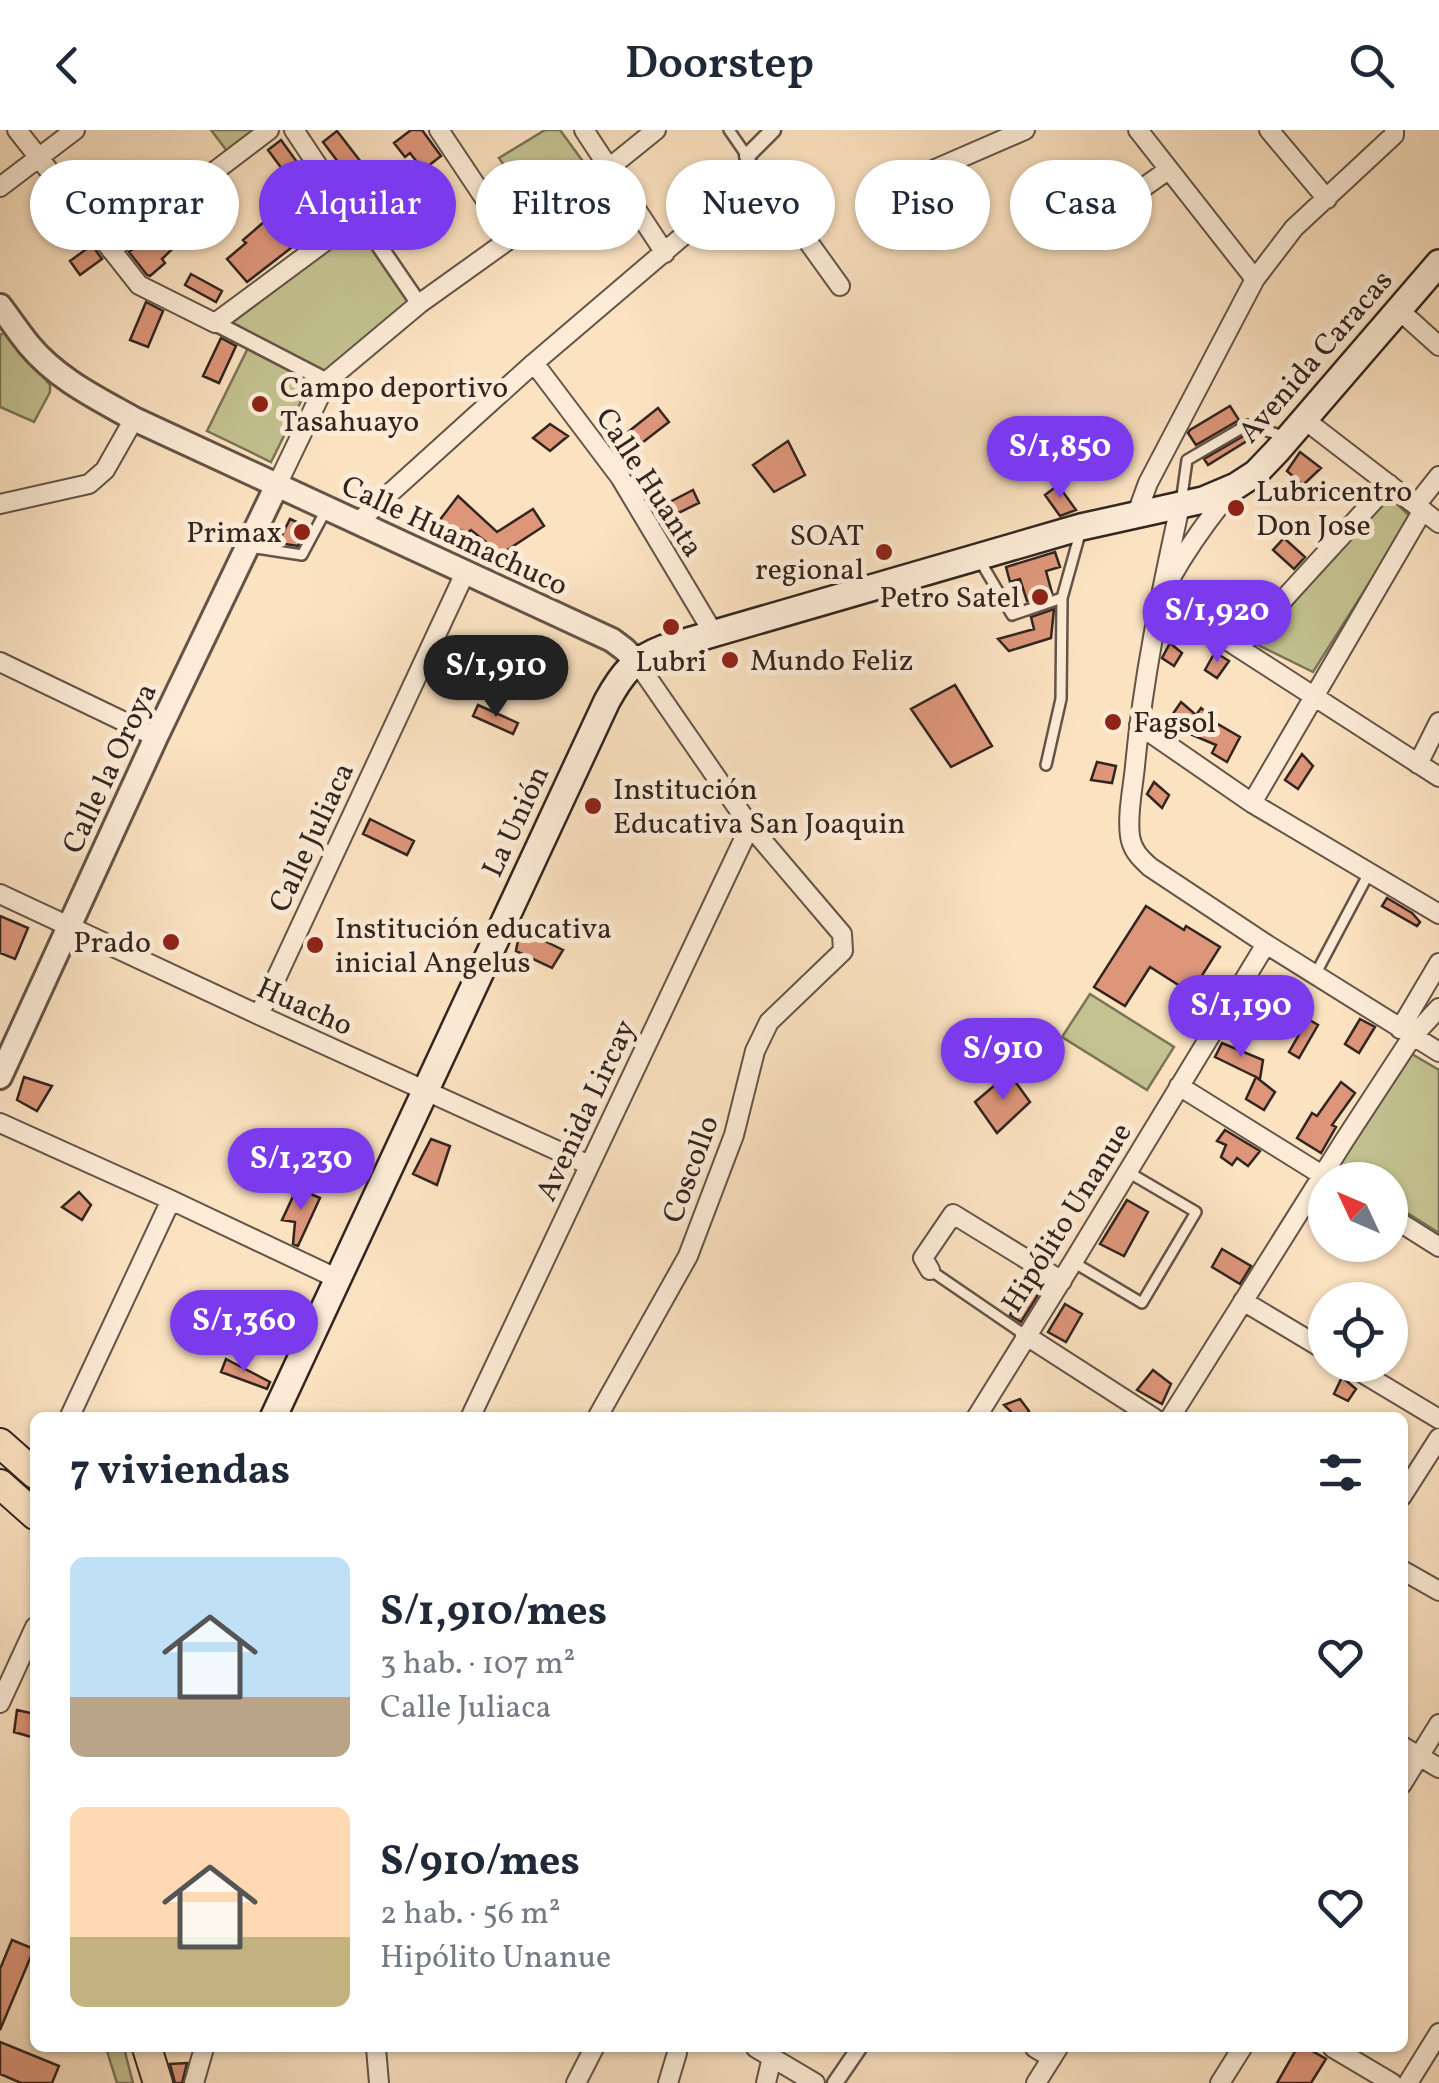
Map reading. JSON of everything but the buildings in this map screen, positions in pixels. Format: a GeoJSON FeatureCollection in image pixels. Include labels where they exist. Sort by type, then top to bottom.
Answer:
{"type":"FeatureCollection","features":[{"type":"Feature","properties":{"kind":"main road","name":"Avenida Caracas"},"geometry":{"type":"LineString","coordinates":[[1236,486],[1256,473],[1297,429],[1439,264]]}},
{"type":"Feature","properties":{"kind":"main road"},"geometry":{"type":"LineString","coordinates":[[636,662],[664,648],[1081,527],[1204,500],[1236,486]]}},
{"type":"Feature","properties":{"kind":"main road","name":"La Unión"},"geometry":{"type":"LineString","coordinates":[[276,1412],[607,701],[618,681],[636,662]]}},
{"type":"Feature","properties":{"kind":"main road"},"geometry":{"type":"LineString","coordinates":[[0,1443],[30,1470]]}},
{"type":"Feature","properties":{"kind":"main road"},"geometry":{"type":"LineString","coordinates":[[0,1484],[30,1511]]}},
{"type":"Feature","properties":{"kind":"main road"},"geometry":{"type":"LineString","coordinates":[[132,2052],[140,2083]]}},
{"type":"Feature","properties":{"kind":"main road"},"geometry":{"type":"LineString","coordinates":[[149,2052],[158,2083]]}},
{"type":"Feature","properties":{"kind":"street"},"geometry":{"type":"LineString","coordinates":[[17,130],[38,158]]}},
{"type":"Feature","properties":{"kind":"street"},"geometry":{"type":"LineString","coordinates":[[0,187],[75,130]]}},
{"type":"Feature","properties":{"kind":"street"},"geometry":{"type":"LineString","coordinates":[[229,160],[269,130]]}},
{"type":"Feature","properties":{"kind":"street"},"geometry":{"type":"LineString","coordinates":[[294,130],[314,160]]}},
{"type":"Feature","properties":{"kind":"street"},"geometry":{"type":"LineString","coordinates":[[439,130],[476,186]]}},
{"type":"Feature","properties":{"kind":"street"},"geometry":{"type":"LineString","coordinates":[[584,130],[604,160]]}},
{"type":"Feature","properties":{"kind":"street"},"geometry":{"type":"LineString","coordinates":[[619,160],[656,130]]}},
{"type":"Feature","properties":{"kind":"street"},"geometry":{"type":"LineString","coordinates":[[755,160],[773,130]]}},
{"type":"Feature","properties":{"kind":"street"},"geometry":{"type":"LineString","coordinates":[[956,160],[1025,130]]}},
{"type":"Feature","properties":{"kind":"street"},"geometry":{"type":"LineString","coordinates":[[1138,130],[1255,279]]}},
{"type":"Feature","properties":{"kind":"street"},"geometry":{"type":"LineString","coordinates":[[1269,130],[1327,198]]}},
{"type":"Feature","properties":{"kind":"street"},"geometry":{"type":"LineString","coordinates":[[1136,516],[1148,483],[1255,279],[1294,228],[1393,132]]}},
{"type":"Feature","properties":{"kind":"street"},"geometry":{"type":"LineString","coordinates":[[1152,182],[1168,170]]}},
{"type":"Feature","properties":{"kind":"street"},"geometry":{"type":"LineString","coordinates":[[646,224],[665,253]]}},
{"type":"Feature","properties":{"kind":"street"},"geometry":{"type":"LineString","coordinates":[[110,250],[139,285],[327,381]]}},
{"type":"Feature","properties":{"kind":"street"},"geometry":{"type":"LineString","coordinates":[[214,323],[313,250]]}},
{"type":"Feature","properties":{"kind":"street"},"geometry":{"type":"LineString","coordinates":[[383,250],[419,304]]}},
{"type":"Feature","properties":{"kind":"street"},"geometry":{"type":"LineString","coordinates":[[276,486],[327,381],[419,304],[494,250]]}},
{"type":"Feature","properties":{"kind":"street"},"geometry":{"type":"LineString","coordinates":[[357,524],[534,363],[668,250]]}},
{"type":"Feature","properties":{"kind":"street"},"geometry":{"type":"LineString","coordinates":[[814,250],[840,286]]}},
{"type":"Feature","properties":{"kind":"street","name":"Calle Huamachuco"},"geometry":{"type":"LineString","coordinates":[[0,306],[46,363],[70,382],[134,419],[612,640],[624,649],[750,826],[842,934],[843,951]]}},
{"type":"Feature","properties":{"kind":"street"},"geometry":{"type":"LineString","coordinates":[[1399,310],[1439,346]]}},
{"type":"Feature","properties":{"kind":"street","name":"Calle Huanta"},"geometry":{"type":"LineString","coordinates":[[534,363],[620,477],[714,634]]}},
{"type":"Feature","properties":{"kind":"street"},"geometry":{"type":"LineString","coordinates":[[0,504],[89,484],[106,470],[134,419]]}},
{"type":"Feature","properties":{"kind":"street"},"geometry":{"type":"LineString","coordinates":[[1297,429],[1389,484],[1439,523]]}},
{"type":"Feature","properties":{"kind":"street"},"geometry":{"type":"LineString","coordinates":[[1252,803],[1439,476]]}},
{"type":"Feature","properties":{"kind":"street"},"geometry":{"type":"LineString","coordinates":[[1240,647],[1389,484]]}},
{"type":"Feature","properties":{"kind":"street","name":"Calle la Oroya"},"geometry":{"type":"LineString","coordinates":[[0,1077],[276,486]]}},
{"type":"Feature","properties":{"kind":"street"},"geometry":{"type":"LineString","coordinates":[[1160,597],[1183,556],[1236,486]]}},
{"type":"Feature","properties":{"kind":"street"},"geometry":{"type":"LineString","coordinates":[[1180,506],[1139,725],[1130,824],[1130,837],[1139,858],[1266,944],[1439,1052]]}},
{"type":"Feature","properties":{"kind":"street","name":"Calle Juliaca"},"geometry":{"type":"LineString","coordinates":[[258,1015],[465,573]]}},
{"type":"Feature","properties":{"kind":"street"},"geometry":{"type":"LineString","coordinates":[[1160,597],[1439,776]]}},
{"type":"Feature","properties":{"kind":"street"},"geometry":{"type":"LineString","coordinates":[[0,662],[156,737]]}},
{"type":"Feature","properties":{"kind":"street"},"geometry":{"type":"LineString","coordinates":[[1418,764],[1439,722]]}},
{"type":"Feature","properties":{"kind":"street"},"geometry":{"type":"LineString","coordinates":[[1139,725],[1252,803],[1439,914]]}},
{"type":"Feature","properties":{"kind":"street","name":"Avenida Lircay"},"geometry":{"type":"LineString","coordinates":[[473,1412],[750,826]]}},
{"type":"Feature","properties":{"kind":"street","name":"Huacho"},"geometry":{"type":"LineString","coordinates":[[0,894],[589,1165]]}},
{"type":"Feature","properties":{"kind":"street","name":"Hipólito Unanue"},"geometry":{"type":"LineString","coordinates":[[980,1412],[1266,944]]}},
{"type":"Feature","properties":{"kind":"street","name":"Coscollo"},"geometry":{"type":"LineString","coordinates":[[600,1412],[688,1256],[734,1136],[754,1052],[769,1022],[843,951]]}},
{"type":"Feature","properties":{"kind":"street"},"geometry":{"type":"LineString","coordinates":[[1334,1162],[1406,1033],[1439,963]]}},
{"type":"Feature","properties":{"kind":"street"},"geometry":{"type":"LineString","coordinates":[[1406,1033],[1439,1008]]}},
{"type":"Feature","properties":{"kind":"street"},"geometry":{"type":"LineString","coordinates":[[1179,1086],[1308,1166]]}},
{"type":"Feature","properties":{"kind":"street"},"geometry":{"type":"LineString","coordinates":[[0,1123],[338,1280]]}},
{"type":"Feature","properties":{"kind":"street"},"geometry":{"type":"LineString","coordinates":[[73,1412],[171,1200]]}},
{"type":"Feature","properties":{"kind":"street"},"geometry":{"type":"LineString","coordinates":[[1174,1412],[1308,1204]]}},
{"type":"Feature","properties":{"kind":"street"},"geometry":{"type":"LineString","coordinates":[[930,1270],[923,1258],[954,1214],[1062,1281]]}},
{"type":"Feature","properties":{"kind":"street"},"geometry":{"type":"LineString","coordinates":[[1408,1227],[1439,1246]]}},
{"type":"Feature","properties":{"kind":"street"},"geometry":{"type":"LineString","coordinates":[[1243,1301],[1308,1340]]}},
{"type":"Feature","properties":{"kind":"street"},"geometry":{"type":"LineString","coordinates":[[1025,1335],[1145,1412]]}},
{"type":"Feature","properties":{"kind":"street"},"geometry":{"type":"LineString","coordinates":[[1377,1382],[1439,1419]]}},
{"type":"Feature","properties":{"kind":"street"},"geometry":{"type":"LineString","coordinates":[[1408,1487],[1439,1438]]}},
{"type":"Feature","properties":{"kind":"street"},"geometry":{"type":"LineString","coordinates":[[1408,1574],[1439,1592]]}},
{"type":"Feature","properties":{"kind":"street"},"geometry":{"type":"LineString","coordinates":[[0,1703],[30,1638]]}},
{"type":"Feature","properties":{"kind":"street"},"geometry":{"type":"LineString","coordinates":[[1408,1775],[1439,1724]]}},
{"type":"Feature","properties":{"kind":"street"},"geometry":{"type":"LineString","coordinates":[[1408,1749],[1439,1768]]}},
{"type":"Feature","properties":{"kind":"street"},"geometry":{"type":"LineString","coordinates":[[1408,2083],[1439,2033]]}},
{"type":"Feature","properties":{"kind":"street"},"geometry":{"type":"LineString","coordinates":[[194,2083],[203,2052]]}},
{"type":"Feature","properties":{"kind":"street"},"geometry":{"type":"LineString","coordinates":[[376,2052],[379,2083]]}},
{"type":"Feature","properties":{"kind":"street"},"geometry":{"type":"LineString","coordinates":[[576,2083],[592,2052]]}},
{"type":"Feature","properties":{"kind":"street"},"geometry":{"type":"LineString","coordinates":[[668,2083],[677,2052]]}},
{"type":"Feature","properties":{"kind":"street"},"geometry":{"type":"LineString","coordinates":[[764,2052],[766,2083]]}},
{"type":"Feature","properties":{"kind":"street"},"geometry":{"type":"LineString","coordinates":[[764,2052],[816,2083]]}},
{"type":"Feature","properties":{"kind":"street"},"geometry":{"type":"LineString","coordinates":[[836,2083],[856,2052]]}},
{"type":"Feature","properties":{"kind":"street"},"geometry":{"type":"LineString","coordinates":[[1220,2083],[1239,2052]]}},
{"type":"Feature","properties":{"kind":"street"},"geometry":{"type":"LineString","coordinates":[[1340,2052],[1392,2083]]}},
{"type":"Feature","properties":{"kind":"street"},"geometry":{"type":"LineString","coordinates":[[1036,2083],[1055,2053]]}},
{"type":"Feature","properties":{"kind":"lane"},"geometry":{"type":"LineString","coordinates":[[729,130],[750,160]]}},
{"type":"Feature","properties":{"kind":"lane"},"geometry":{"type":"LineString","coordinates":[[1180,506],[1188,460],[1246,425],[1297,429]]}},
{"type":"Feature","properties":{"kind":"lane"},"geometry":{"type":"LineString","coordinates":[[248,546],[302,555],[326,510]]}},
{"type":"Feature","properties":{"kind":"lane"},"geometry":{"type":"LineString","coordinates":[[1046,765],[1062,698],[1062,598],[1081,527]]}},
{"type":"Feature","properties":{"kind":"lane"},"geometry":{"type":"LineString","coordinates":[[978,557],[1012,616],[1062,598]]}},
{"type":"Feature","properties":{"kind":"lane"},"geometry":{"type":"LineString","coordinates":[[1315,974],[1369,872]]}},
{"type":"Feature","properties":{"kind":"lane"},"geometry":{"type":"LineString","coordinates":[[1073,1262],[1142,1303],[1196,1212],[1128,1172]]}},
{"type":"Feature","properties":{"kind":"lane"},"geometry":{"type":"LineString","coordinates":[[930,1270],[1025,1335]]}},
{"type":"Feature","properties":{"kind":"shaded area"},"geometry":{"type":"Polygon","coordinates":[[[211,130],[255,130],[227,151],[211,130]]]}},
{"type":"Feature","properties":{"kind":"shaded area"},"geometry":{"type":"Polygon","coordinates":[[[545,130],[560,130],[582,160],[500,160],[545,130]]]}},
{"type":"Feature","properties":{"kind":"shaded area"},"geometry":{"type":"Polygon","coordinates":[[[328,250],[378,250],[413,302],[322,373],[228,326],[328,250]]]}},
{"type":"Feature","properties":{"kind":"shaded area"},"geometry":{"type":"Polygon","coordinates":[[[6,332],[50,385],[34,422],[0,407],[0,335],[6,332]]]}},
{"type":"Feature","properties":{"kind":"shaded area","name":"Campo deportivo Tasahuayo"},"geometry":{"type":"Polygon","coordinates":[[[249,346],[313,377],[271,462],[207,431],[249,346]]]}},
{"type":"Feature","properties":{"kind":"shaded area"},"geometry":{"type":"Polygon","coordinates":[[[1386,494],[1411,517],[1313,672],[1258,645],[1386,494]]]}},
{"type":"Feature","properties":{"kind":"shaded area"},"geometry":{"type":"Polygon","coordinates":[[[1090,994],[1174,1047],[1147,1090],[1062,1037],[1090,994]]]}},
{"type":"Feature","properties":{"kind":"shaded area"},"geometry":{"type":"Polygon","coordinates":[[[1412,1054],[1439,1070],[1439,1233],[1408,1213],[1408,1162],[1342,1162],[1412,1054]]]}},
{"type":"Feature","properties":{"kind":"shaded area"},"geometry":{"type":"Polygon","coordinates":[[[107,2052],[125,2052],[133,2083],[117,2083],[107,2052]]]}},
{"type":"Feature","properties":{"kind":"place","name":"Campo deportivo Tasahuayo"},"geometry":{"type":"Point","coordinates":[260,404]}},
{"type":"Feature","properties":{"kind":"place","name":"Lubricentro Don Jose"},"geometry":{"type":"Point","coordinates":[1236,508]}},
{"type":"Feature","properties":{"kind":"place","name":"Primax"},"geometry":{"type":"Point","coordinates":[302,532]}},
{"type":"Feature","properties":{"kind":"place","name":"SOAT regional"},"geometry":{"type":"Point","coordinates":[884,552]}},
{"type":"Feature","properties":{"kind":"place","name":"Petro Satel"},"geometry":{"type":"Point","coordinates":[1040,597]}},
{"type":"Feature","properties":{"kind":"place","name":"Lubri"},"geometry":{"type":"Point","coordinates":[671,627]}},
{"type":"Feature","properties":{"kind":"place","name":"Mundo Feliz"},"geometry":{"type":"Point","coordinates":[730,660]}},
{"type":"Feature","properties":{"kind":"place","name":"Fagsol"},"geometry":{"type":"Point","coordinates":[1113,722]}},
{"type":"Feature","properties":{"kind":"place","name":"Institución Educativa San Joaquin"},"geometry":{"type":"Point","coordinates":[593,806]}},
{"type":"Feature","properties":{"kind":"place","name":"Prado"},"geometry":{"type":"Point","coordinates":[171,942]}},
{"type":"Feature","properties":{"kind":"place","name":"Institución educativa inicial Angelus"},"geometry":{"type":"Point","coordinates":[315,945]}}]}
